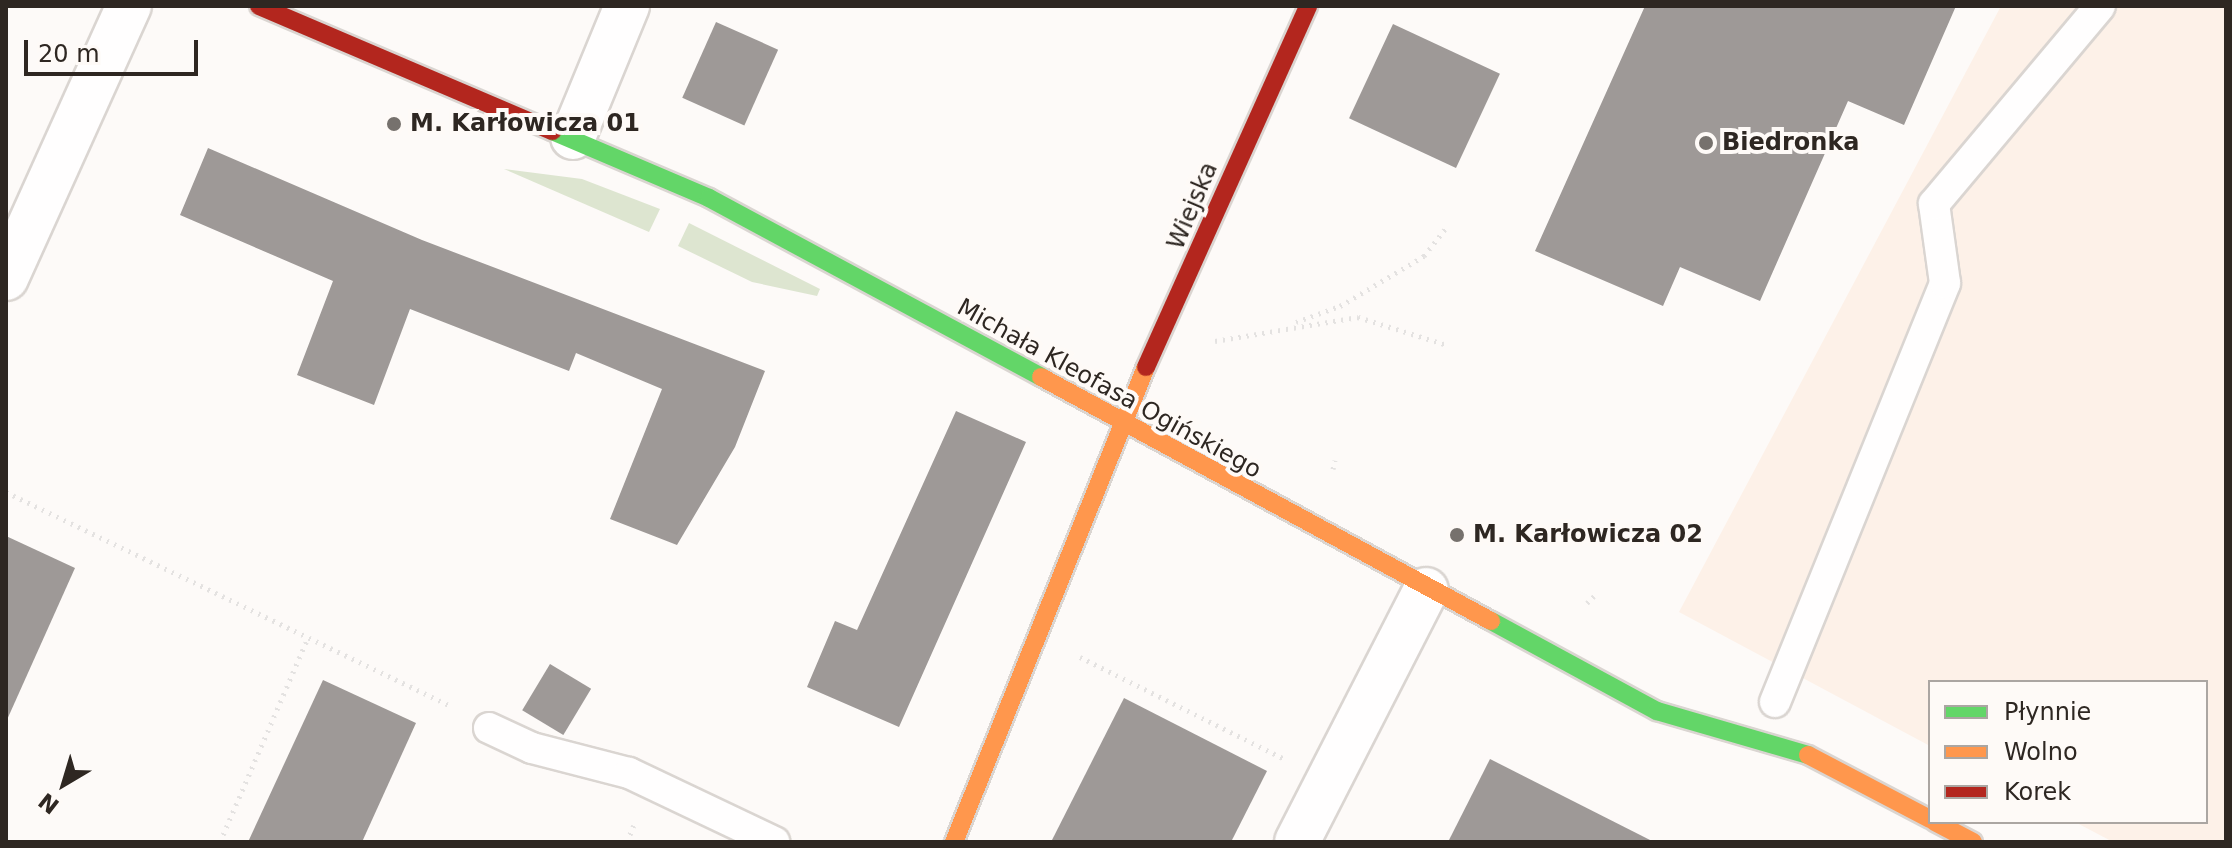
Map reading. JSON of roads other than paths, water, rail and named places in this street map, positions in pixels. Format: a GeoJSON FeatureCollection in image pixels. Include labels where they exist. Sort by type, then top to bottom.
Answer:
{"type":"FeatureCollection","features":[{"type":"Feature","properties":{"kind":"street"},"geometry":{"type":"LineString","coordinates":[[6,278],[129,6]]}},
{"type":"Feature","properties":{"kind":"street","name":"Michała Kleofasa Ogińskiego"},"geometry":{"type":"LineString","coordinates":[[259,6],[573,137],[776,232],[1121,425],[1657,711],[1797,749],[1928,818]]}},
{"type":"Feature","properties":{"kind":"street"},"geometry":{"type":"LineString","coordinates":[[573,137],[627,6]]}},
{"type":"Feature","properties":{"kind":"street","name":"Wiejska"},"geometry":{"type":"LineString","coordinates":[[954,842],[1121,425],[1308,6]]}},
{"type":"Feature","properties":{"kind":"street"},"geometry":{"type":"LineString","coordinates":[[1297,842],[1426,590]]}},
{"type":"Feature","properties":{"kind":"street"},"geometry":{"type":"LineString","coordinates":[[1939,824],[1973,842]]}},
{"type":"Feature","properties":{"kind":"lane"},"geometry":{"type":"LineString","coordinates":[[1775,702],[1945,283],[1934,204],[2100,6]]}},
{"type":"Feature","properties":{"kind":"lane"},"geometry":{"type":"LineString","coordinates":[[489,728],[532,748],[629,773],[774,842]]}},
{"type":"Feature","properties":{"kind":"place","name":"M. Karłowicza 01"},"geometry":{"type":"Point","coordinates":[394,124]}},
{"type":"Feature","properties":{"kind":"place","name":"Biedronka"},"geometry":{"type":"Point","coordinates":[1706,143]}},
{"type":"Feature","properties":{"kind":"place","name":"M. Karłowicza 02"},"geometry":{"type":"Point","coordinates":[1457,535]}}]}
